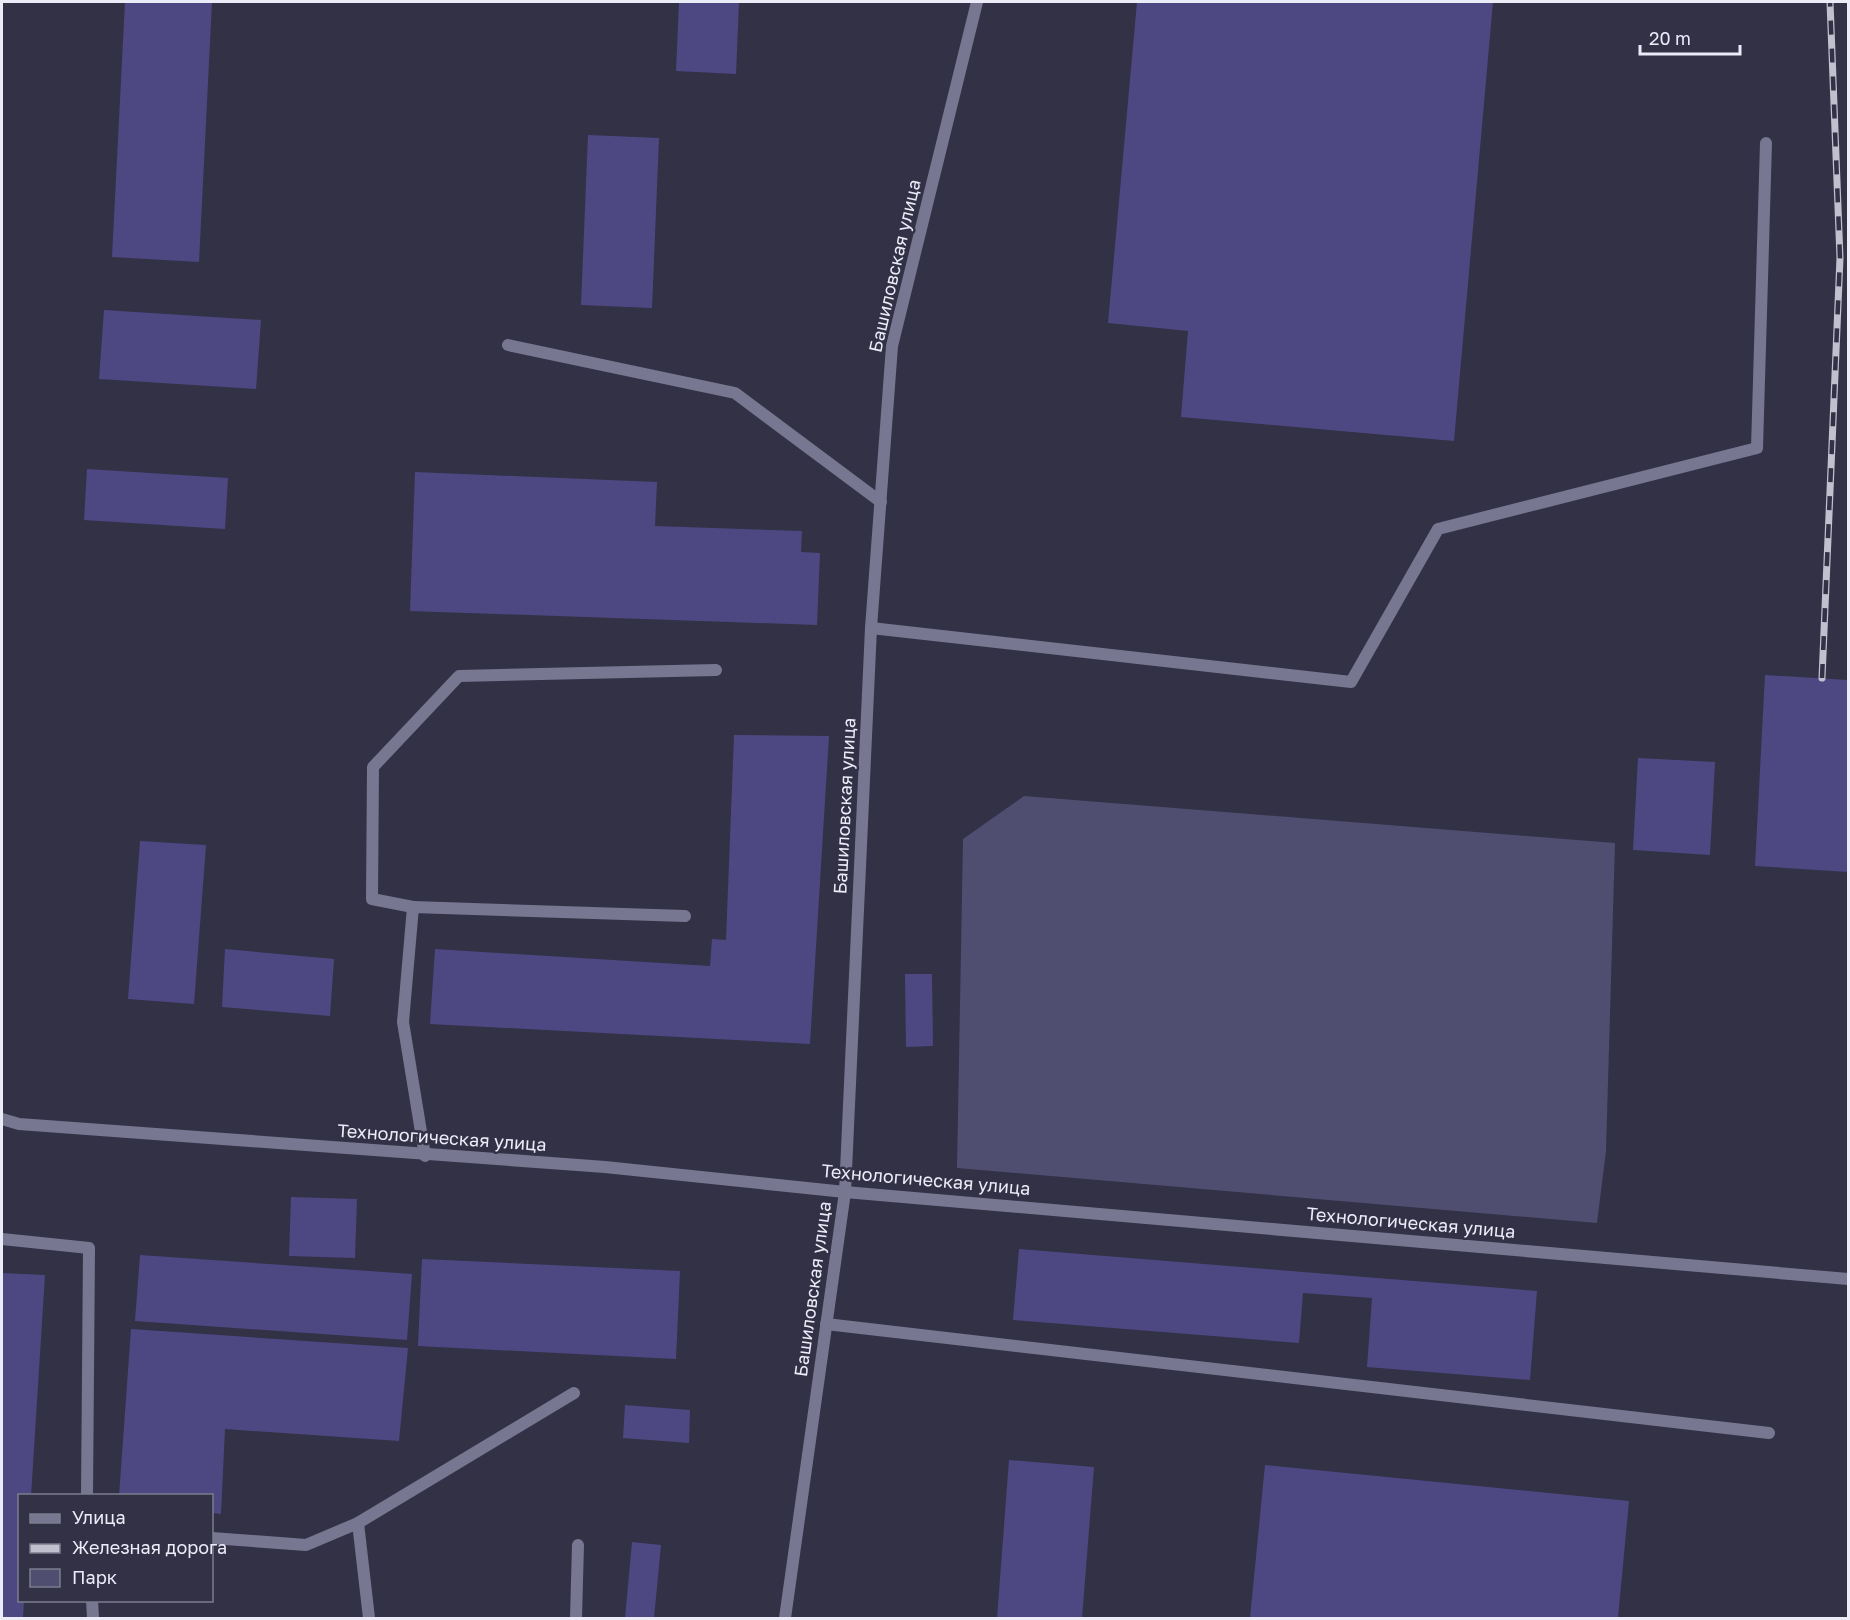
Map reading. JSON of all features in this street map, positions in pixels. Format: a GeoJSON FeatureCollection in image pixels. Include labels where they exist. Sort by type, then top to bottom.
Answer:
{"type":"FeatureCollection","features":[{"type":"Feature","properties":{"kind":"street","name":"Башиловская улица"},"geometry":{"type":"LineString","coordinates":[[785,1618],[845,1192],[871,628],[892,346],[977,2]]}},
{"type":"Feature","properties":{"kind":"street"},"geometry":{"type":"LineString","coordinates":[[871,628],[1351,682],[1438,529],[1757,448],[1766,143]]}},
{"type":"Feature","properties":{"kind":"street"},"geometry":{"type":"LineString","coordinates":[[508,345],[735,393],[880,502]]}},
{"type":"Feature","properties":{"kind":"street"},"geometry":{"type":"LineString","coordinates":[[685,916],[413,907],[372,899],[373,767],[459,676],[716,670]]}},
{"type":"Feature","properties":{"kind":"street"},"geometry":{"type":"LineString","coordinates":[[413,907],[404,1022],[426,1155]]}},
{"type":"Feature","properties":{"kind":"street","name":"Технологическая улица"},"geometry":{"type":"LineString","coordinates":[[2,1119],[19,1124],[605,1167],[845,1192],[1848,1279]]}},
{"type":"Feature","properties":{"kind":"street"},"geometry":{"type":"LineString","coordinates":[[2,1239],[89,1248],[87,1494]]}},
{"type":"Feature","properties":{"kind":"street"},"geometry":{"type":"LineString","coordinates":[[826,1324],[1769,1433]]}},
{"type":"Feature","properties":{"kind":"street"},"geometry":{"type":"LineString","coordinates":[[213,1538],[306,1545],[358,1523],[574,1393]]}},
{"type":"Feature","properties":{"kind":"street"},"geometry":{"type":"LineString","coordinates":[[358,1523],[369,1618]]}},
{"type":"Feature","properties":{"kind":"street"},"geometry":{"type":"LineString","coordinates":[[576,1618],[578,1545]]}},
{"type":"Feature","properties":{"kind":"street"},"geometry":{"type":"LineString","coordinates":[[92,1602],[93,1618]]}},
{"type":"Feature","properties":{"kind":"green space"},"geometry":{"type":"Polygon","coordinates":[[[1024,796],[1615,843],[1606,1151],[1597,1223],[957,1168],[963,839],[1024,796]]]}},
{"type":"Feature","properties":{"kind":"building"},"geometry":{"type":"Polygon","coordinates":[[[125,2],[212,2],[199,262],[112,257],[125,2]]]}},
{"type":"Feature","properties":{"kind":"building"},"geometry":{"type":"Polygon","coordinates":[[[679,2],[739,2],[736,74],[676,71],[679,2]]]}},
{"type":"Feature","properties":{"kind":"building"},"geometry":{"type":"Polygon","coordinates":[[[1137,2],[1493,2],[1454,441],[1181,417],[1188,331],[1108,323],[1137,2]]]}},
{"type":"Feature","properties":{"kind":"building"},"geometry":{"type":"Polygon","coordinates":[[[588,135],[659,138],[652,308],[581,305],[588,135]]]}},
{"type":"Feature","properties":{"kind":"building"},"geometry":{"type":"Polygon","coordinates":[[[104,310],[261,320],[256,389],[99,379],[104,310]]]}},
{"type":"Feature","properties":{"kind":"building"},"geometry":{"type":"Polygon","coordinates":[[[87,469],[228,478],[225,529],[84,520],[87,469]]]}},
{"type":"Feature","properties":{"kind":"building"},"geometry":{"type":"Polygon","coordinates":[[[415,472],[657,482],[655,526],[802,531],[801,552],[820,553],[817,625],[410,611],[415,472]]]}},
{"type":"Feature","properties":{"kind":"building"},"geometry":{"type":"Polygon","coordinates":[[[1765,675],[1848,680],[1848,872],[1755,866],[1765,675]]]}},
{"type":"Feature","properties":{"kind":"building"},"geometry":{"type":"Polygon","coordinates":[[[734,735],[829,736],[810,1044],[430,1024],[435,949],[710,966],[712,939],[726,940],[734,735]]]}},
{"type":"Feature","properties":{"kind":"building"},"geometry":{"type":"Polygon","coordinates":[[[1638,758],[1715,762],[1710,855],[1633,850],[1638,758]]]}},
{"type":"Feature","properties":{"kind":"building"},"geometry":{"type":"Polygon","coordinates":[[[140,841],[206,845],[194,1004],[128,999],[140,841]]]}},
{"type":"Feature","properties":{"kind":"building"},"geometry":{"type":"Polygon","coordinates":[[[225,949],[334,959],[330,1016],[222,1007],[225,949]]]}},
{"type":"Feature","properties":{"kind":"building"},"geometry":{"type":"Polygon","coordinates":[[[905,974],[932,974],[933,1046],[906,1047],[905,974]]]}},
{"type":"Feature","properties":{"kind":"building"},"geometry":{"type":"Polygon","coordinates":[[[291,1197],[357,1199],[355,1258],[289,1256],[291,1197]]]}},
{"type":"Feature","properties":{"kind":"building"},"geometry":{"type":"Polygon","coordinates":[[[1019,1249],[1537,1291],[1530,1380],[1367,1367],[1372,1298],[1303,1293],[1299,1343],[1013,1320],[1019,1249]]]}},
{"type":"Feature","properties":{"kind":"building"},"geometry":{"type":"Polygon","coordinates":[[[140,1255],[412,1274],[407,1340],[135,1321],[140,1255]]]}},
{"type":"Feature","properties":{"kind":"building"},"geometry":{"type":"Polygon","coordinates":[[[422,1259],[680,1271],[676,1359],[418,1346],[422,1259]]]}},
{"type":"Feature","properties":{"kind":"building"},"geometry":{"type":"Polygon","coordinates":[[[2,1273],[45,1275],[31,1494],[18,1494],[18,1602],[24,1602],[23,1618],[2,1618],[2,1273]]]}},
{"type":"Feature","properties":{"kind":"building"},"geometry":{"type":"Polygon","coordinates":[[[131,1329],[408,1348],[399,1441],[225,1429],[221,1514],[213,1513],[213,1494],[119,1494],[131,1329]]]}},
{"type":"Feature","properties":{"kind":"building"},"geometry":{"type":"Polygon","coordinates":[[[625,1405],[690,1410],[689,1443],[623,1438],[625,1405]]]}},
{"type":"Feature","properties":{"kind":"building"},"geometry":{"type":"Polygon","coordinates":[[[1009,1460],[1094,1467],[1082,1618],[997,1618],[1009,1460]]]}},
{"type":"Feature","properties":{"kind":"building"},"geometry":{"type":"Polygon","coordinates":[[[1265,1465],[1629,1501],[1618,1618],[1250,1618],[1265,1465]]]}},
{"type":"Feature","properties":{"kind":"building"},"geometry":{"type":"Polygon","coordinates":[[[632,1542],[661,1545],[654,1618],[625,1618],[632,1542]]]}},
{"type":"Feature","properties":{"kind":"railway"},"geometry":{"type":"LineString","coordinates":[[1822,678],[1840,258],[1830,2]]}}]}
